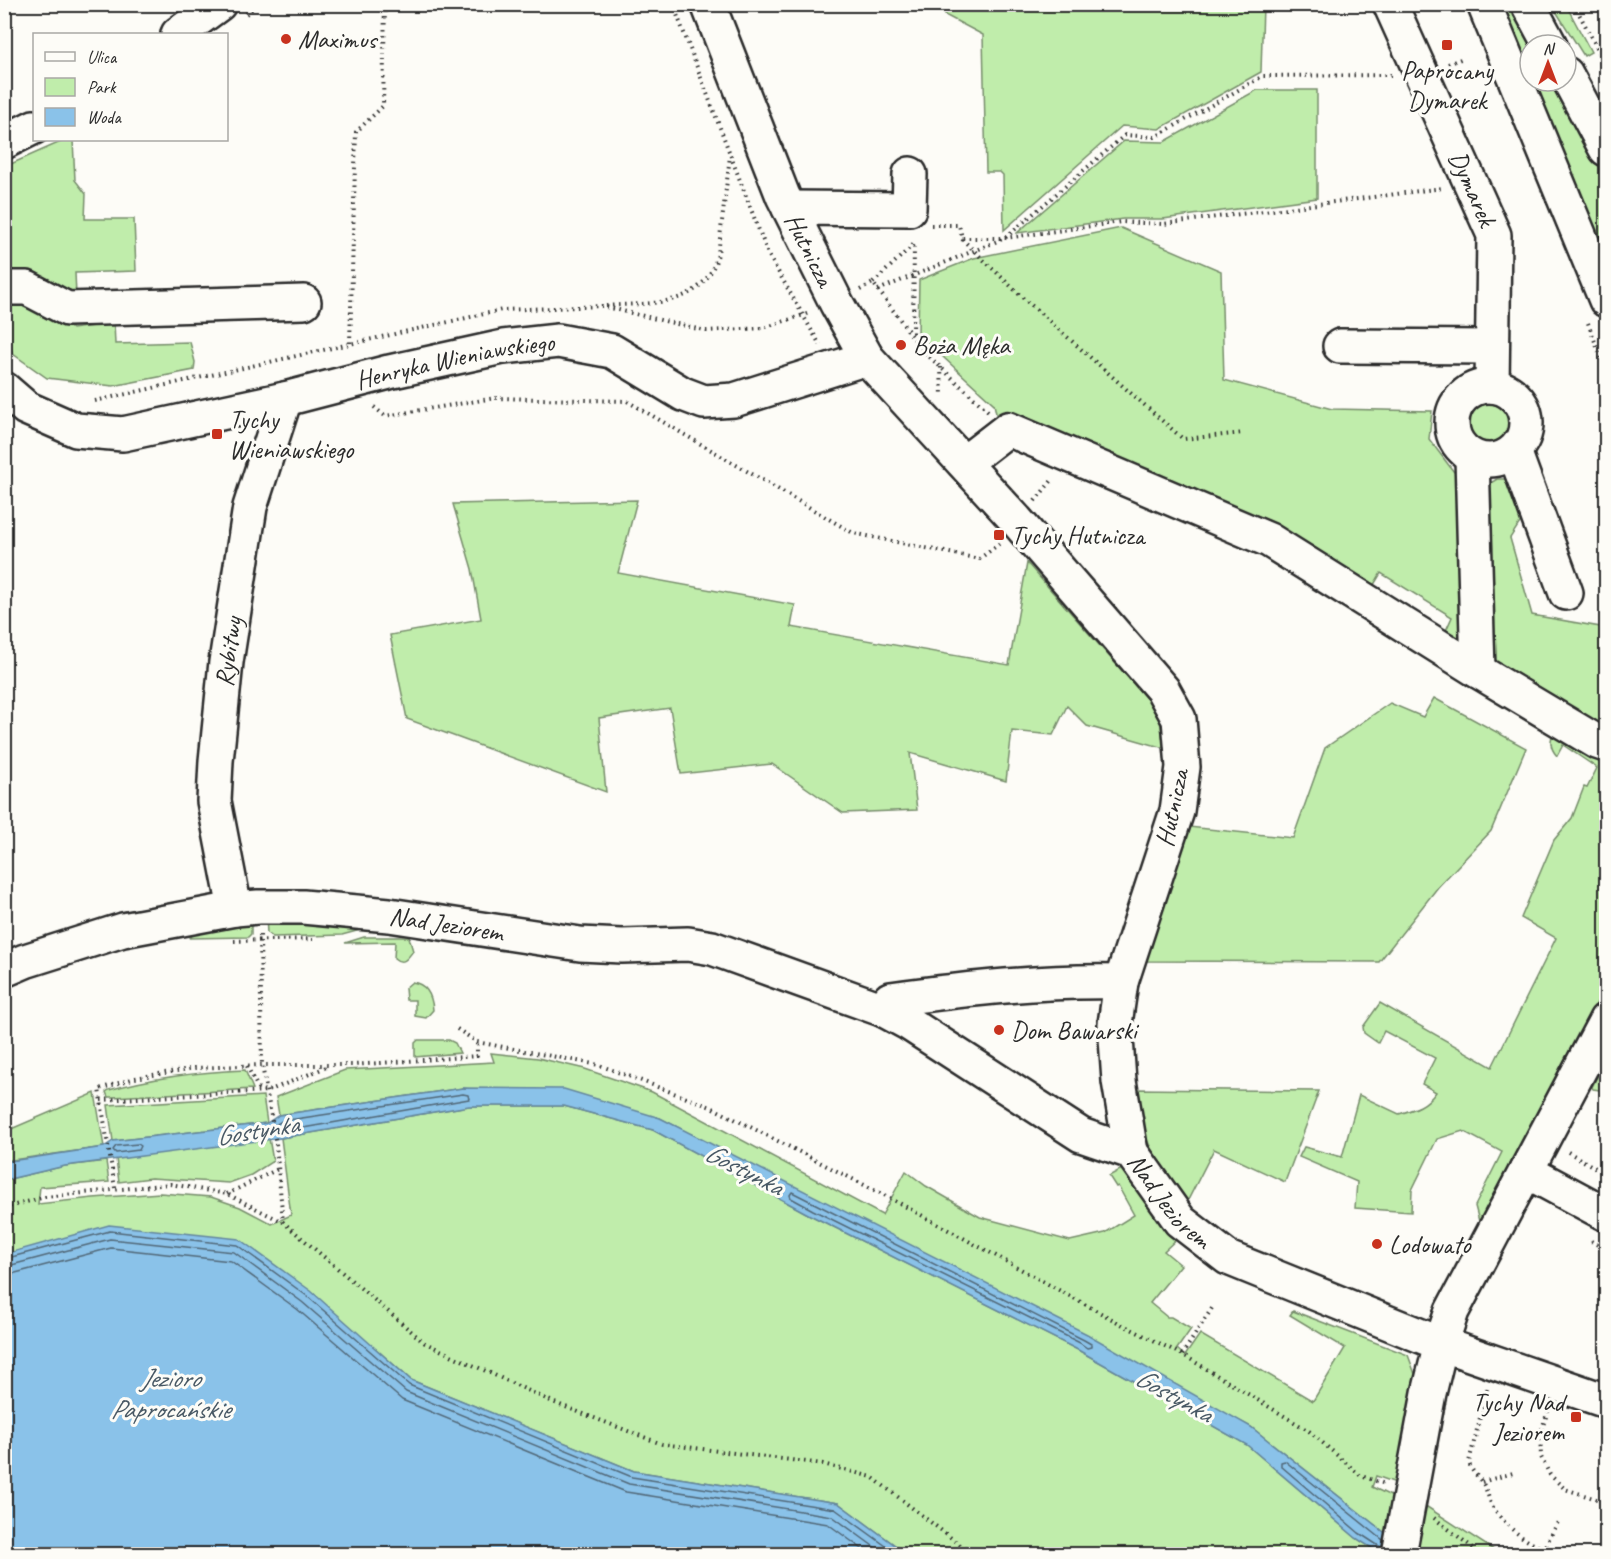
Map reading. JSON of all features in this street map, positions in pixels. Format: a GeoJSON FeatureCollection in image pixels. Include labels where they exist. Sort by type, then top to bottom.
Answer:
{"type":"FeatureCollection","features":[{"type":"Feature","properties":{"kind":"street"},"geometry":{"type":"LineString","coordinates":[[179,33],[219,4]]}},
{"type":"Feature","properties":{"kind":"street","name":"Hutnicza"},"geometry":{"type":"LineString","coordinates":[[708,4],[789,208],[867,358],[1021,526],[1163,690],[1179,719],[1183,767],[1177,811],[1121,982],[1115,1024],[1119,1082],[1131,1152]]}},
{"type":"Feature","properties":{"kind":"street","name":"Dymarek"},"geometry":{"type":"LineString","coordinates":[[1390,4],[1494,235],[1492,386]]}},
{"type":"Feature","properties":{"kind":"street"},"geometry":{"type":"LineString","coordinates":[[1484,4],[1605,291]]}},
{"type":"Feature","properties":{"kind":"street"},"geometry":{"type":"LineString","coordinates":[[1528,4],[1544,33]]}},
{"type":"Feature","properties":{"kind":"street"},"geometry":{"type":"LineString","coordinates":[[1576,93],[1605,147]]}},
{"type":"Feature","properties":{"kind":"street"},"geometry":{"type":"LineString","coordinates":[[4,142],[33,128]]}},
{"type":"Feature","properties":{"kind":"street"},"geometry":{"type":"LineString","coordinates":[[789,208],[909,209],[910,174]]}},
{"type":"Feature","properties":{"kind":"street"},"geometry":{"type":"LineString","coordinates":[[4,288],[27,288],[68,309],[304,302]]}},
{"type":"Feature","properties":{"kind":"street","name":"Henryka Wieniawskiego"},"geometry":{"type":"LineString","coordinates":[[4,388],[26,408],[76,430],[123,434],[285,399],[389,372],[503,347],[558,341],[612,351],[683,394],[704,402],[734,400],[867,358]]}},
{"type":"Feature","properties":{"kind":"street"},"geometry":{"type":"LineString","coordinates":[[1340,346],[1492,347]]}},
{"type":"Feature","properties":{"kind":"street"},"geometry":{"type":"LineString","coordinates":[[1492,386],[1506,390],[1517,399],[1525,411],[1526,426],[1523,440],[1514,451],[1501,459],[1486,461],[1472,457],[1461,448],[1454,435],[1452,420],[1456,406],[1464,395],[1477,387],[1492,386]]}},
{"type":"Feature","properties":{"kind":"street","name":"Rybitwy"},"geometry":{"type":"LineString","coordinates":[[247,908],[214,801],[219,728],[226,662],[250,507],[285,399]]}},
{"type":"Feature","properties":{"kind":"street"},"geometry":{"type":"LineString","coordinates":[[964,463],[1008,429],[1269,540],[1478,671],[1597,742],[1606,745]]}},
{"type":"Feature","properties":{"kind":"street"},"geometry":{"type":"LineString","coordinates":[[1514,451],[1566,593]]}},
{"type":"Feature","properties":{"kind":"street"},"geometry":{"type":"LineString","coordinates":[[1472,457],[1478,671]]}},
{"type":"Feature","properties":{"kind":"street","name":"Nad Jeziorem"},"geometry":{"type":"LineString","coordinates":[[4,970],[25,961],[123,930],[247,908],[303,907],[389,915],[580,944],[622,946],[688,944],[712,948],[884,1010],[908,1023],[1081,1135],[1131,1152],[1180,1221],[1228,1258],[1441,1344],[1606,1401]]}},
{"type":"Feature","properties":{"kind":"street"},"geometry":{"type":"LineString","coordinates":[[884,1010],[890,999],[981,988],[1089,981],[1121,982]]}},
{"type":"Feature","properties":{"kind":"street"},"geometry":{"type":"LineString","coordinates":[[1399,1554],[1417,1503],[1441,1344],[1452,1311],[1606,1020]]}},
{"type":"Feature","properties":{"kind":"street"},"geometry":{"type":"LineString","coordinates":[[1526,1171],[1606,1214]]}},
{"type":"Feature","properties":{"kind":"path"},"geometry":{"type":"LineString","coordinates":[[350,343],[356,132],[383,106],[385,4]]}},
{"type":"Feature","properties":{"kind":"path"},"geometry":{"type":"LineString","coordinates":[[673,4],[768,255],[833,369]]}},
{"type":"Feature","properties":{"kind":"path"},"geometry":{"type":"LineString","coordinates":[[1574,4],[1606,65]]}},
{"type":"Feature","properties":{"kind":"path"},"geometry":{"type":"LineString","coordinates":[[878,290],[1005,238],[1125,135],[1155,137],[1263,76],[1421,74],[1463,58]]}},
{"type":"Feature","properties":{"kind":"path"},"geometry":{"type":"LineString","coordinates":[[602,306],[676,300],[699,288],[714,269],[718,254],[730,155]]}},
{"type":"Feature","properties":{"kind":"path"},"geometry":{"type":"LineString","coordinates":[[962,238],[1005,238],[1120,222],[1163,224],[1471,185]]}},
{"type":"Feature","properties":{"kind":"path"},"geometry":{"type":"LineString","coordinates":[[926,225],[959,225],[962,238],[1023,298],[1183,439],[1244,433]]}},
{"type":"Feature","properties":{"kind":"path"},"geometry":{"type":"LineString","coordinates":[[873,283],[914,244],[913,336]]}},
{"type":"Feature","properties":{"kind":"path"},"geometry":{"type":"LineString","coordinates":[[369,402],[385,416],[495,398],[627,401],[853,533],[979,559],[1031,516],[1027,510],[1057,474]]}},
{"type":"Feature","properties":{"kind":"path"},"geometry":{"type":"LineString","coordinates":[[247,908],[262,1065],[276,1144],[283,1222]]}},
{"type":"Feature","properties":{"kind":"path"},"geometry":{"type":"LineString","coordinates":[[457,1029],[477,1042],[599,1065],[711,1107],[888,1197],[1182,1355],[1309,1431],[1361,1476],[1417,1503],[1481,1554]]}},
{"type":"Feature","properties":{"kind":"path"},"geometry":{"type":"LineString","coordinates":[[115,1188],[99,1089],[135,1078],[195,1068],[331,1065],[477,1056],[477,1042]]}},
{"type":"Feature","properties":{"kind":"path"},"geometry":{"type":"LineString","coordinates":[[101,1100],[268,1091],[331,1065]]}},
{"type":"Feature","properties":{"kind":"path"},"geometry":{"type":"LineString","coordinates":[[247,1066],[258,1088],[268,1091]]}},
{"type":"Feature","properties":{"kind":"path"},"geometry":{"type":"LineString","coordinates":[[1567,1151],[1606,1174]]}},
{"type":"Feature","properties":{"kind":"path"},"geometry":{"type":"LineString","coordinates":[[227,1194],[278,1169]]}},
{"type":"Feature","properties":{"kind":"path"},"geometry":{"type":"LineString","coordinates":[[4,1208],[45,1197],[170,1184],[227,1194],[283,1222],[425,1343],[555,1403],[662,1444],[823,1464],[872,1477],[972,1554]]}},
{"type":"Feature","properties":{"kind":"path"},"geometry":{"type":"LineString","coordinates":[[1182,1355],[1214,1305]]}},
{"type":"Feature","properties":{"kind":"path"},"geometry":{"type":"LineString","coordinates":[[1489,1379],[1469,1462],[1471,1470],[1482,1482],[1493,1507],[1511,1529],[1532,1544],[1544,1549],[1559,1520]]}},
{"type":"Feature","properties":{"kind":"path"},"geometry":{"type":"LineString","coordinates":[[1552,1401],[1540,1434],[1541,1457],[1550,1476],[1565,1489],[1606,1502]]}},
{"type":"Feature","properties":{"kind":"path"},"geometry":{"type":"LineString","coordinates":[[1482,1482],[1513,1473]]}},
{"type":"Feature","properties":{"kind":"green space"},"geometry":{"type":"Polygon","coordinates":[[[945,5],[1263,5],[1261,72],[1159,129],[1122,126],[1004,230],[1003,175],[1000,172],[986,172],[983,35],[945,15],[945,5]]]}},
{"type":"Feature","properties":{"kind":"green space"},"geometry":{"type":"Polygon","coordinates":[[[1498,5],[1512,5],[1527,33],[1518,33],[1518,52],[1498,5]]]}},
{"type":"Feature","properties":{"kind":"green space"},"geometry":{"type":"Polygon","coordinates":[[[1552,5],[1566,5],[1591,52],[1584,56],[1578,46],[1578,33],[1570,33],[1552,5]]]}},
{"type":"Feature","properties":{"kind":"green space"},"geometry":{"type":"Polygon","coordinates":[[[1257,90],[1317,90],[1317,198],[1163,219],[1123,219],[1017,233],[1124,141],[1164,142],[1257,90]]]}},
{"type":"Feature","properties":{"kind":"green space"},"geometry":{"type":"Polygon","coordinates":[[[1535,93],[1561,93],[1606,175],[1606,261],[1535,93]]]}},
{"type":"Feature","properties":{"kind":"green space"},"geometry":{"type":"Polygon","coordinates":[[[63,141],[73,141],[75,180],[86,194],[85,219],[134,219],[136,271],[75,273],[76,295],[5,278],[4,167],[63,141]]]}},
{"type":"Feature","properties":{"kind":"green space"},"geometry":{"type":"Polygon","coordinates":[[[1121,228],[1221,271],[1224,380],[1332,409],[1432,411],[1429,439],[1466,488],[1468,641],[1456,641],[1444,635],[1452,617],[1381,573],[1372,588],[998,423],[994,404],[918,334],[919,280],[974,258],[1121,228]]]}},
{"type":"Feature","properties":{"kind":"green space"},"geometry":{"type":"Polygon","coordinates":[[[4,296],[50,309],[72,329],[114,323],[115,344],[190,342],[195,362],[194,370],[113,386],[47,378],[13,354],[5,334],[4,296]]]}},
{"type":"Feature","properties":{"kind":"green space"},"geometry":{"type":"Polygon","coordinates":[[[1489,404],[1503,410],[1509,424],[1503,438],[1489,444],[1475,438],[1469,424],[1475,410],[1489,404]]]}},
{"type":"Feature","properties":{"kind":"green space"},"geometry":{"type":"Polygon","coordinates":[[[1497,479],[1505,479],[1523,518],[1510,538],[1532,615],[1606,628],[1606,733],[1494,670],[1489,484],[1497,479]]]}},
{"type":"Feature","properties":{"kind":"green space"},"geometry":{"type":"Polygon","coordinates":[[[637,500],[618,573],[795,605],[791,627],[1009,665],[1027,563],[1159,713],[1164,748],[1087,726],[1067,706],[1053,735],[1012,731],[1006,781],[910,753],[917,810],[843,813],[772,764],[681,774],[670,708],[599,718],[606,792],[407,719],[390,635],[481,619],[472,569],[453,504],[637,500]]]}},
{"type":"Feature","properties":{"kind":"green space"},"geometry":{"type":"Polygon","coordinates":[[[1434,698],[1526,748],[1491,831],[1438,887],[1379,962],[1144,961],[1189,827],[1293,838],[1325,748],[1390,703],[1423,717],[1434,698]]]}},
{"type":"Feature","properties":{"kind":"green space"},"geometry":{"type":"Polygon","coordinates":[[[1554,730],[1606,761],[1606,985],[1481,1229],[1475,1206],[1502,1152],[1463,1131],[1437,1139],[1412,1190],[1411,1212],[1355,1208],[1357,1182],[1299,1157],[1304,1147],[1342,1157],[1359,1095],[1399,1114],[1424,1104],[1436,1092],[1422,1084],[1435,1058],[1384,1031],[1378,1043],[1364,1033],[1363,1027],[1380,1003],[1492,1067],[1556,938],[1521,918],[1554,840],[1572,818],[1584,787],[1587,788],[1597,768],[1563,745],[1557,756],[1551,743],[1554,730]]]}},
{"type":"Feature","properties":{"kind":"green space"},"geometry":{"type":"Polygon","coordinates":[[[266,917],[364,929],[342,935],[273,937],[267,933],[266,917]]]}},
{"type":"Feature","properties":{"kind":"green space"},"geometry":{"type":"Polygon","coordinates":[[[251,918],[251,934],[248,937],[190,938],[194,933],[251,918]]]}},
{"type":"Feature","properties":{"kind":"green space"},"geometry":{"type":"Polygon","coordinates":[[[364,937],[409,937],[413,951],[405,960],[400,961],[394,958],[395,942],[345,943],[364,937]]]}},
{"type":"Feature","properties":{"kind":"green space"},"geometry":{"type":"Polygon","coordinates":[[[412,982],[425,988],[430,996],[433,1010],[426,1018],[415,1016],[415,1000],[406,1000],[405,988],[412,982]]]}},
{"type":"Feature","properties":{"kind":"green space"},"geometry":{"type":"Polygon","coordinates":[[[418,1040],[449,1040],[455,1043],[460,1053],[415,1057],[415,1043],[418,1040]]]}},
{"type":"Feature","properties":{"kind":"green space"},"geometry":{"type":"Polygon","coordinates":[[[491,1053],[538,1058],[585,1069],[652,1092],[882,1215],[906,1171],[926,1186],[980,1217],[1070,1241],[1105,1233],[1134,1215],[1118,1186],[1116,1187],[1109,1176],[1129,1165],[1179,1237],[1164,1251],[1181,1265],[1150,1303],[1167,1317],[1191,1329],[1177,1349],[1185,1356],[1200,1334],[1313,1401],[1345,1348],[1290,1315],[1293,1311],[1408,1355],[1418,1382],[1396,1483],[1376,1476],[1372,1487],[1393,1497],[1395,1504],[1389,1536],[1251,1427],[660,1118],[463,1088],[279,1115],[276,1097],[345,1070],[494,1062],[491,1053]]]}},
{"type":"Feature","properties":{"kind":"green space"},"geometry":{"type":"Polygon","coordinates":[[[1606,1060],[1606,1091],[1593,1089],[1592,1087],[1606,1060]]]}},
{"type":"Feature","properties":{"kind":"green space"},"geometry":{"type":"Polygon","coordinates":[[[245,1070],[253,1089],[113,1097],[108,1097],[106,1092],[159,1078],[245,1070]]]}},
{"type":"Feature","properties":{"kind":"green space"},"geometry":{"type":"Polygon","coordinates":[[[1132,1089],[1319,1091],[1285,1182],[1214,1149],[1187,1202],[1155,1157],[1144,1133],[1132,1089]]]}},
{"type":"Feature","properties":{"kind":"green space"},"geometry":{"type":"Polygon","coordinates":[[[95,1093],[104,1147],[5,1161],[4,1132],[95,1093]]]}},
{"type":"Feature","properties":{"kind":"green space"},"geometry":{"type":"Polygon","coordinates":[[[263,1096],[267,1123],[113,1141],[108,1105],[263,1096]]]}},
{"type":"Feature","properties":{"kind":"green space"},"geometry":{"type":"Polygon","coordinates":[[[469,1106],[564,1106],[653,1130],[810,1215],[1078,1350],[1247,1445],[1356,1538],[1381,1554],[907,1554],[838,1503],[634,1471],[411,1380],[376,1349],[5,1280],[5,1180],[65,1166],[106,1161],[109,1182],[40,1187],[38,1204],[160,1193],[211,1197],[240,1207],[272,1224],[291,1215],[281,1138],[469,1106]]]}},
{"type":"Feature","properties":{"kind":"green space"},"geometry":{"type":"Polygon","coordinates":[[[269,1138],[273,1161],[251,1175],[229,1183],[151,1178],[119,1182],[116,1159],[269,1138]]]}},
{"type":"Feature","properties":{"kind":"green space"},"geometry":{"type":"Polygon","coordinates":[[[1424,1505],[1500,1554],[1414,1554],[1424,1505]]]}},
{"type":"Feature","properties":{"kind":"water","name":"Gostynka"},"geometry":{"type":"Polygon","coordinates":[[[463,1088],[564,1089],[660,1118],[1087,1334],[1251,1427],[1389,1536],[1419,1554],[1381,1554],[1356,1538],[1247,1445],[1078,1350],[810,1215],[653,1130],[564,1106],[469,1106],[281,1138],[65,1166],[5,1180],[4,1162],[104,1147],[113,1141],[267,1123],[279,1115],[463,1088]]]}},
{"type":"Feature","properties":{"kind":"water","name":"Jezioro Paprocańskie"},"geometry":{"type":"Polygon","coordinates":[[[109,1225],[239,1239],[311,1291],[411,1380],[634,1471],[838,1503],[907,1554],[5,1554],[5,1254],[109,1225]]]}},
{"type":"Feature","properties":{"kind":"place","name":"Maximus"},"geometry":{"type":"Point","coordinates":[286,39]}},
{"type":"Feature","properties":{"kind":"place","name":"Paprocany Dymarek"},"geometry":{"type":"Point","coordinates":[1447,45]}},
{"type":"Feature","properties":{"kind":"place","name":"Boża Męka"},"geometry":{"type":"Point","coordinates":[901,345]}},
{"type":"Feature","properties":{"kind":"place","name":"Tychy Wieniawskiego"},"geometry":{"type":"Point","coordinates":[217,434]}},
{"type":"Feature","properties":{"kind":"place","name":"Tychy Hutnicza"},"geometry":{"type":"Point","coordinates":[999,535]}},
{"type":"Feature","properties":{"kind":"place","name":"Dom Bawarski"},"geometry":{"type":"Point","coordinates":[999,1030]}},
{"type":"Feature","properties":{"kind":"place","name":"Lodowato"},"geometry":{"type":"Point","coordinates":[1377,1244]}},
{"type":"Feature","properties":{"kind":"place","name":"Tychy Nad Jeziorem"},"geometry":{"type":"Point","coordinates":[1576,1417]}}]}
